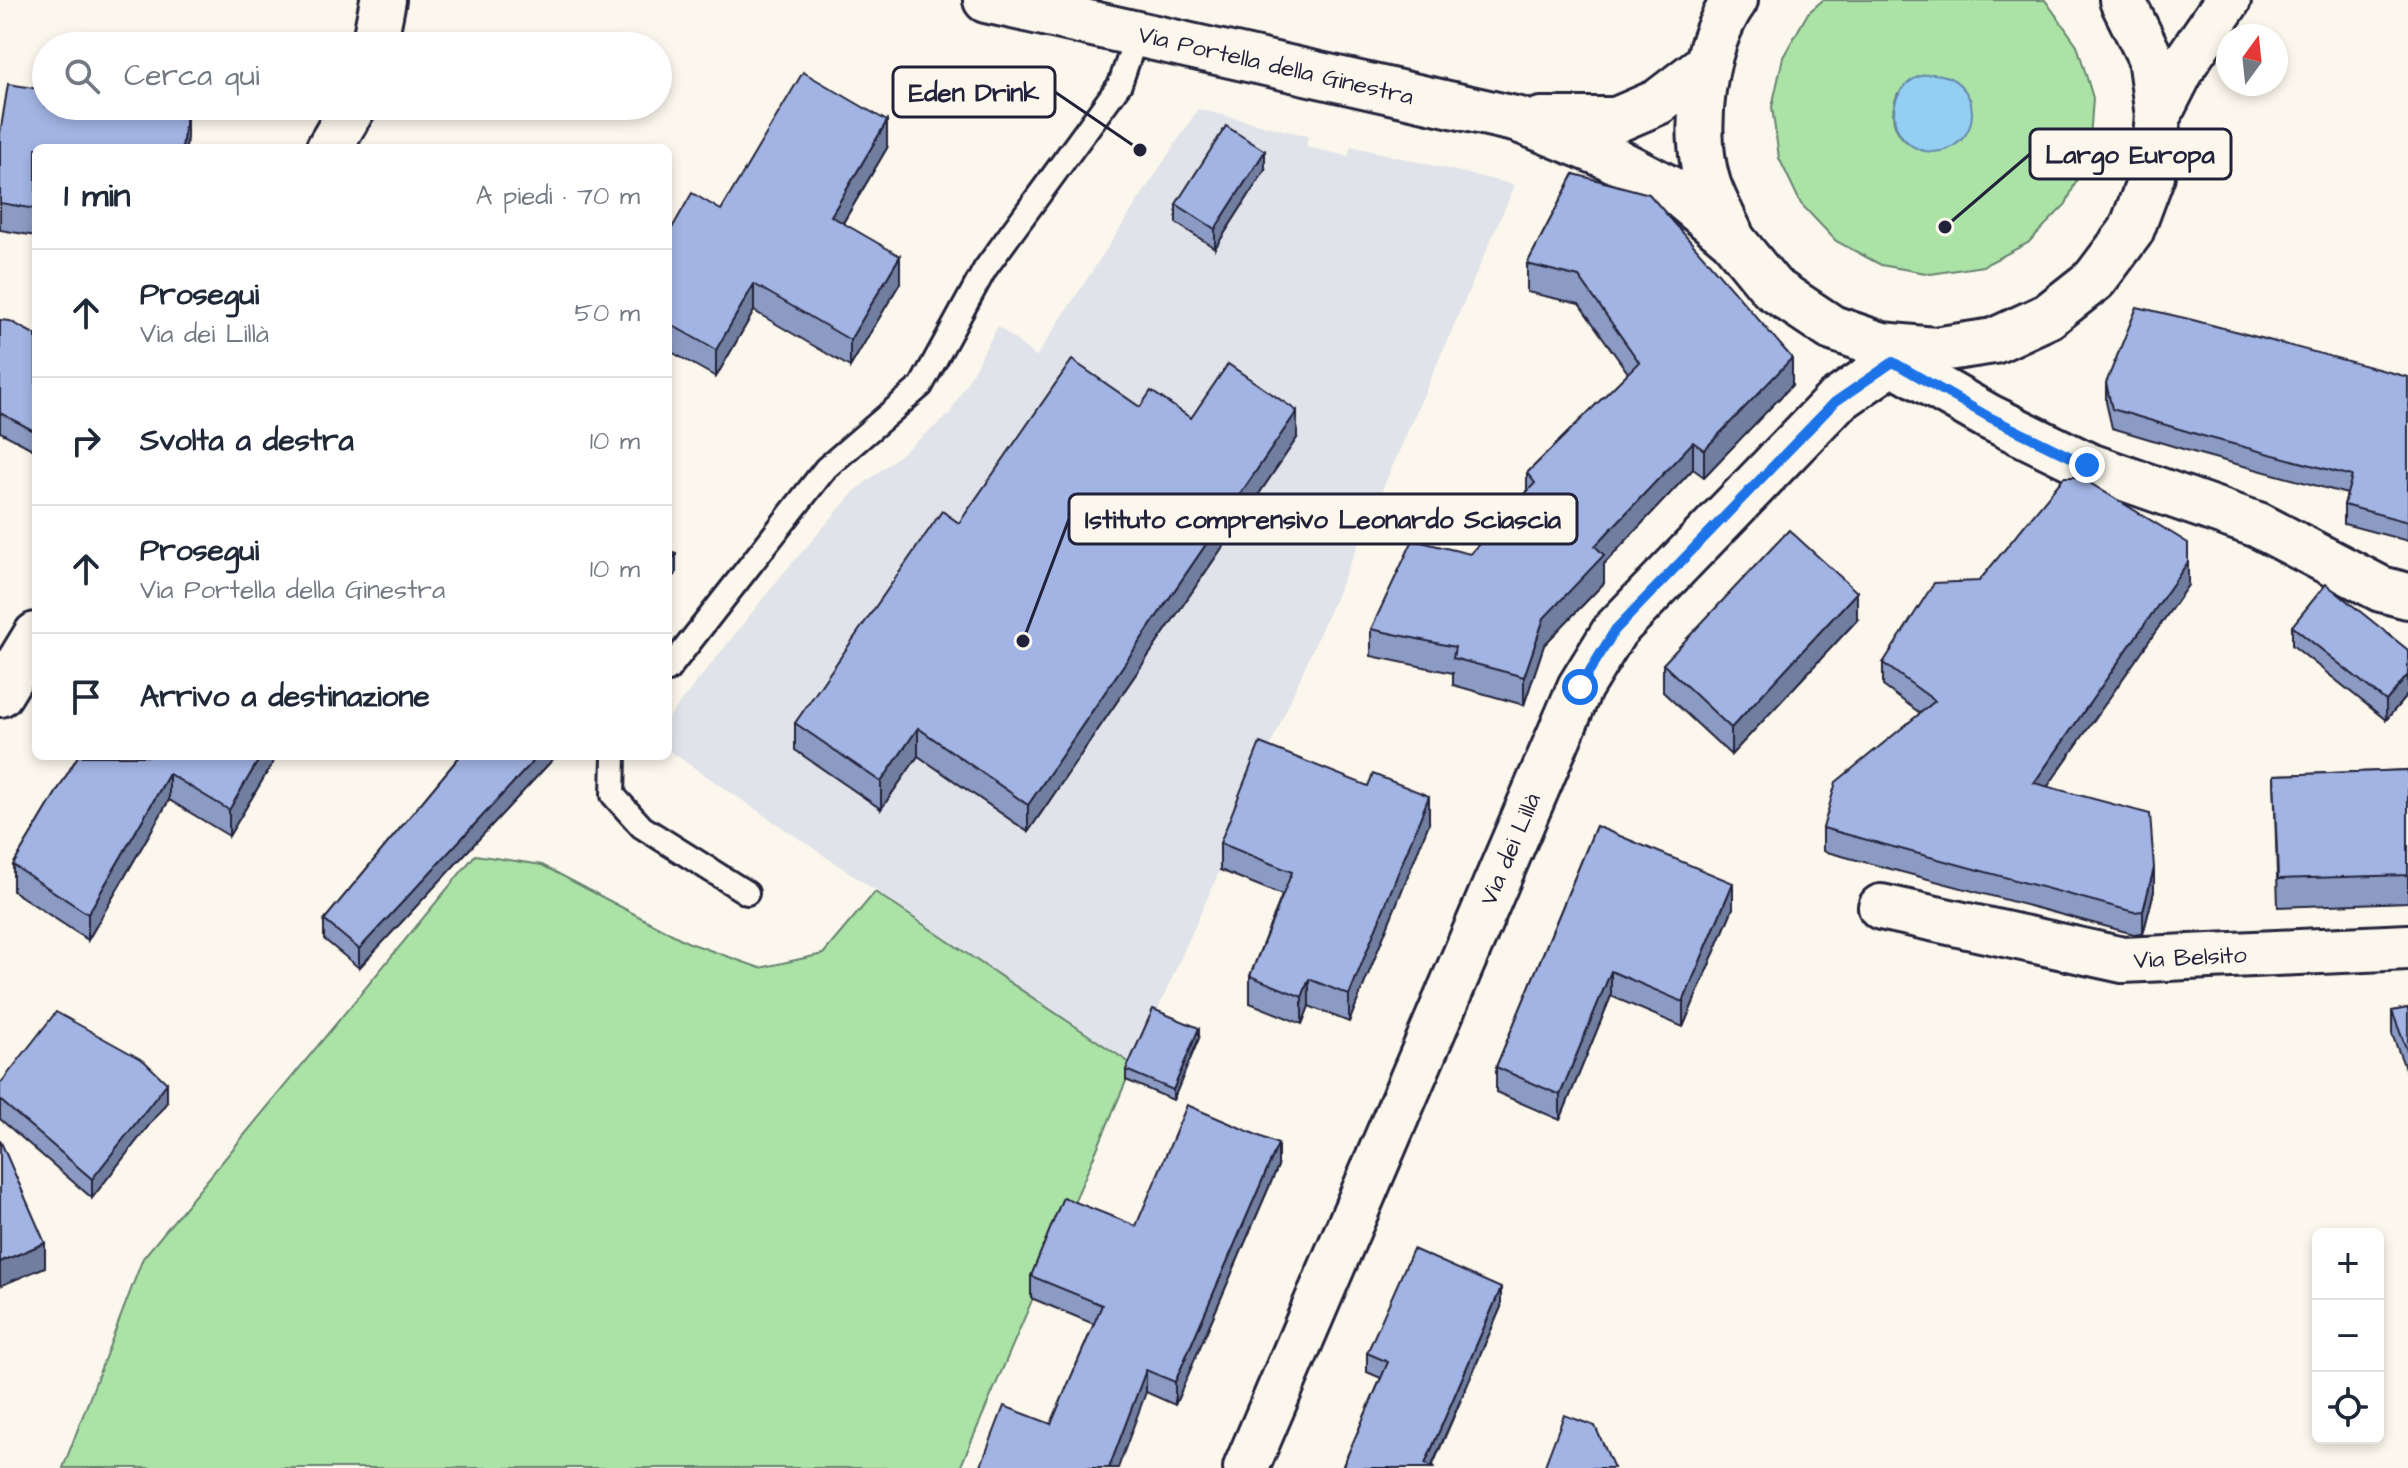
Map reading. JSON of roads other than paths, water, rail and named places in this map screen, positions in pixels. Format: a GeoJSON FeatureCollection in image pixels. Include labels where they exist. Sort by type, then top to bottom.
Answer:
{"type":"FeatureCollection","features":[{"type":"Feature","properties":{"kind":"street"},"geometry":{"type":"LineString","coordinates":[[377,32],[383,0]]}},
{"type":"Feature","properties":{"kind":"street","name":"Via Portella della Ginestra"},"geometry":{"type":"LineString","coordinates":[[986,0],[1519,120]]}},
{"type":"Feature","properties":{"kind":"street"},"geometry":{"type":"LineString","coordinates":[[1732,239],[1708,184],[1699,125],[1706,65],[1735,0]]}},
{"type":"Feature","properties":{"kind":"street"},"geometry":{"type":"LineString","coordinates":[[1914,356],[1994,341],[2048,316],[2095,279],[2131,231],[2152,175],[2158,116],[2150,57],[2122,0]]}},
{"type":"Feature","properties":{"kind":"street"},"geometry":{"type":"LineString","coordinates":[[2158,116],[2185,63],[2228,0]]}},
{"type":"Feature","properties":{"kind":"street"},"geometry":{"type":"LineString","coordinates":[[1519,120],[1616,120],[1658,102],[1706,65]]}},
{"type":"Feature","properties":{"kind":"street"},"geometry":{"type":"LineString","coordinates":[[331,144],[346,120]]}},
{"type":"Feature","properties":{"kind":"street"},"geometry":{"type":"LineString","coordinates":[[1519,120],[1605,155],[1676,192],[1732,239],[1772,288],[1832,328],[1914,356],[1989,417],[2087,465],[2258,525],[2395,592],[2408,622]]}},
{"type":"Feature","properties":{"kind":"street"},"geometry":{"type":"LineString","coordinates":[[1989,417],[1983,390],[1984,366],[1994,341]]}},
{"type":"Feature","properties":{"kind":"street","name":"Via dei Lillà"},"geometry":{"type":"LineString","coordinates":[[1246,1468],[1580,687],[1615,630],[1835,402],[1914,356]]}},
{"type":"Feature","properties":{"kind":"street"},"geometry":{"type":"LineString","coordinates":[[0,694],[32,642]]}},
{"type":"Feature","properties":{"kind":"street","name":"Via Belsito"},"geometry":{"type":"LineString","coordinates":[[1881,907],[2123,960],[2408,947]]}},
{"type":"Feature","properties":{"kind":"lane"},"geometry":{"type":"LineString","coordinates":[[672,665],[826,468],[921,386],[985,269],[1120,84],[1137,34]]}},
{"type":"Feature","properties":{"kind":"lane"},"geometry":{"type":"LineString","coordinates":[[614,760],[613,795],[642,827],[747,893]]}},
{"type":"Feature","properties":{"kind":"water"},"geometry":{"type":"Polygon","coordinates":[[[1925,74],[1941,74],[1955,80],[1966,91],[1972,113],[1966,135],[1955,146],[1941,152],[1925,152],[1911,146],[1900,135],[1894,121],[1894,105],[1900,91],[1911,80],[1925,74]]]}},
{"type":"Feature","properties":{"kind":"place","name":"Eden Drink"},"geometry":{"type":"Point","coordinates":[1140,150]}},
{"type":"Feature","properties":{"kind":"place","name":"Largo Europa"},"geometry":{"type":"Point","coordinates":[1945,227]}},
{"type":"Feature","properties":{"kind":"place","name":"Istituto comprensivo Leonardo Sciascia"},"geometry":{"type":"Point","coordinates":[1023,641]}}]}
